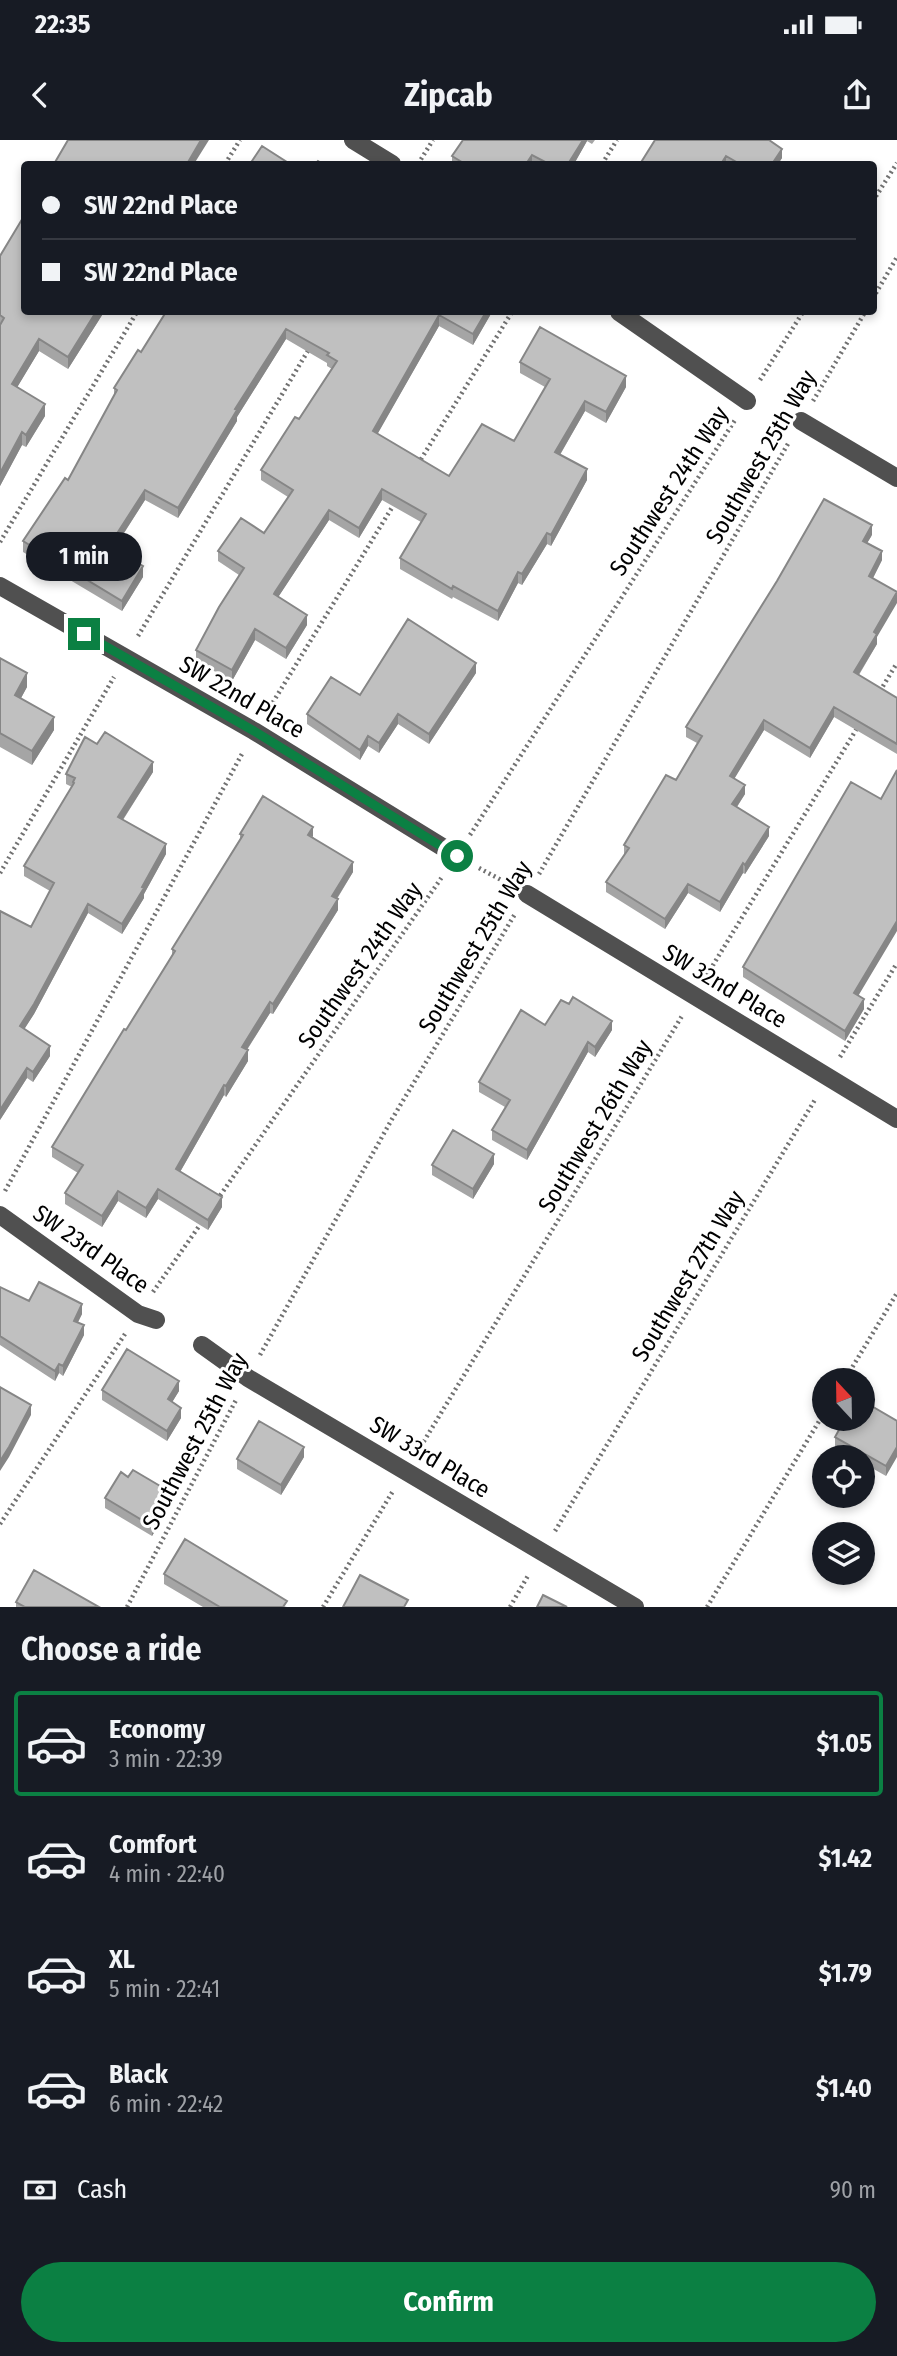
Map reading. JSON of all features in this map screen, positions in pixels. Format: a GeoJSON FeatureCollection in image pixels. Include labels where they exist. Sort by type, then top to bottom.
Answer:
{"type":"FeatureCollection","features":[{"type":"Feature","properties":{"kind":"street"},"geometry":{"type":"LineString","coordinates":[[353,140],[387,161]]}},
{"type":"Feature","properties":{"kind":"street"},"geometry":{"type":"LineString","coordinates":[[623,315],[747,401]]}},
{"type":"Feature","properties":{"kind":"street"},"geometry":{"type":"LineString","coordinates":[[802,421],[897,478]]}},
{"type":"Feature","properties":{"kind":"street","name":"SW 22nd Place"},"geometry":{"type":"LineString","coordinates":[[0,586],[254,731],[457,856]]}},
{"type":"Feature","properties":{"kind":"street","name":"SW 32nd Place"},"geometry":{"type":"LineString","coordinates":[[527,894],[897,1119]]}},
{"type":"Feature","properties":{"kind":"street","name":"SW 23rd Place"},"geometry":{"type":"LineString","coordinates":[[0,1215],[138,1314],[156,1320]]}},
{"type":"Feature","properties":{"kind":"street","name":"SW 33rd Place"},"geometry":{"type":"LineString","coordinates":[[202,1345],[248,1378],[635,1607]]}},
{"type":"Feature","properties":{"kind":"path"},"geometry":{"type":"LineString","coordinates":[[227,161],[240,140]]}},
{"type":"Feature","properties":{"kind":"path"},"geometry":{"type":"LineString","coordinates":[[420,161],[433,140]]}},
{"type":"Feature","properties":{"kind":"path"},"geometry":{"type":"LineString","coordinates":[[604,161],[617,140]]}},
{"type":"Feature","properties":{"kind":"path"},"geometry":{"type":"LineString","coordinates":[[877,195],[897,163]]}},
{"type":"Feature","properties":{"kind":"path"},"geometry":{"type":"LineString","coordinates":[[877,291],[897,257]]}},
{"type":"Feature","properties":{"kind":"path"},"geometry":{"type":"LineString","coordinates":[[0,542],[135,315]]}},
{"type":"Feature","properties":{"kind":"path","name":"Southwest 24th Way"},"geometry":{"type":"LineString","coordinates":[[210,1211],[457,856],[801,315]]}},
{"type":"Feature","properties":{"kind":"path","name":"Southwest 25th Way"},"geometry":{"type":"LineString","coordinates":[[127,1607],[248,1378],[392,1119],[527,894],[863,315]]}},
{"type":"Feature","properties":{"kind":"path"},"geometry":{"type":"LineString","coordinates":[[0,873],[310,347]]}},
{"type":"Feature","properties":{"kind":"path"},"geometry":{"type":"LineString","coordinates":[[875,698],[897,663]]}},
{"type":"Feature","properties":{"kind":"path","name":"Southwest 26th Way"},"geometry":{"type":"LineString","coordinates":[[323,1607],[861,722]]}},
{"type":"Feature","properties":{"kind":"path"},"geometry":{"type":"LineString","coordinates":[[457,856],[527,894]]}},
{"type":"Feature","properties":{"kind":"path","name":"Southwest 27th Way"},"geometry":{"type":"LineString","coordinates":[[510,1607],[897,963]]}},
{"type":"Feature","properties":{"kind":"path"},"geometry":{"type":"LineString","coordinates":[[0,1524],[202,1222]]}},
{"type":"Feature","properties":{"kind":"path"},"geometry":{"type":"LineString","coordinates":[[852,1368],[897,1293]]}},
{"type":"Feature","properties":{"kind":"path"},"geometry":{"type":"LineString","coordinates":[[707,1607],[813,1432]]}},
{"type":"Feature","properties":{"kind":"building"},"geometry":{"type":"Polygon","coordinates":[[[68,140],[201,140],[189,161],[56,161],[68,140]]]}},
{"type":"Feature","properties":{"kind":"building"},"geometry":{"type":"Polygon","coordinates":[[[463,140],[583,140],[570,161],[543,161],[532,155],[528,161],[460,161],[452,156],[463,140]]]}},
{"type":"Feature","properties":{"kind":"building"},"geometry":{"type":"Polygon","coordinates":[[[655,140],[769,140],[782,149],[774,161],[735,161],[726,156],[723,161],[642,161],[655,140]]]}},
{"type":"Feature","properties":{"kind":"building"},"geometry":{"type":"Polygon","coordinates":[[[262,146],[285,161],[252,161],[262,146]]]}},
{"type":"Feature","properties":{"kind":"building"},"geometry":{"type":"Polygon","coordinates":[[[21,221],[21,315],[94,315],[68,357],[39,339],[12,384],[45,404],[26,435],[22,432],[0,473],[0,325],[4,318],[0,315],[0,256],[21,221]]]}},
{"type":"Feature","properties":{"kind":"building"},"geometry":{"type":"Polygon","coordinates":[[[164,315],[439,315],[373,431],[449,476],[482,424],[514,441],[550,379],[520,362],[540,327],[626,376],[606,412],[585,401],[555,452],[587,469],[551,535],[547,533],[522,574],[518,572],[498,611],[453,586],[452,589],[400,558],[426,514],[382,489],[359,528],[329,510],[275,592],[274,594],[307,615],[286,648],[255,629],[232,670],[196,650],[244,568],[218,551],[241,518],[264,533],[293,490],[261,470],[295,417],[299,419],[337,361],[327,355],[329,353],[286,329],[235,409],[237,410],[178,508],[145,490],[109,546],[143,566],[122,601],[23,541],[65,478],[68,480],[117,390],[114,388],[138,350],[141,352],[164,315]]]}},
{"type":"Feature","properties":{"kind":"building"},"geometry":{"type":"Polygon","coordinates":[[[439,315],[484,315],[473,334],[439,315]]]}},
{"type":"Feature","properties":{"kind":"building"},"geometry":{"type":"Polygon","coordinates":[[[824,499],[872,525],[863,541],[882,551],[869,576],[897,592],[874,632],[877,634],[854,672],[897,698],[897,744],[834,707],[810,748],[764,720],[730,776],[745,785],[732,804],[769,827],[720,902],[688,884],[665,919],[606,882],[629,848],[624,845],[666,775],[676,780],[702,736],[686,727],[777,581],[824,499]]]}},
{"type":"Feature","properties":{"kind":"building"},"geometry":{"type":"Polygon","coordinates":[[[408,619],[476,663],[429,734],[398,714],[379,743],[368,736],[360,750],[307,714],[331,677],[360,695],[408,619]]]}},
{"type":"Feature","properties":{"kind":"building"},"geometry":{"type":"Polygon","coordinates":[[[0,658],[27,673],[15,695],[54,717],[32,751],[0,733],[0,658]]]}},
{"type":"Feature","properties":{"kind":"building"},"geometry":{"type":"Polygon","coordinates":[[[105,732],[153,762],[118,817],[166,844],[122,924],[88,904],[20,1026],[50,1046],[33,1072],[27,1068],[0,1110],[0,911],[31,927],[54,883],[24,866],[74,783],[75,778],[66,774],[85,737],[97,744],[105,732]]]}},
{"type":"Feature","properties":{"kind":"building"},"geometry":{"type":"Polygon","coordinates":[[[897,770],[897,921],[854,993],[864,999],[845,1031],[743,967],[851,782],[881,799],[897,770]]]}},
{"type":"Feature","properties":{"kind":"building"},"geometry":{"type":"Polygon","coordinates":[[[263,796],[313,827],[308,835],[353,862],[332,896],[338,899],[273,1004],[270,1002],[242,1047],[248,1050],[226,1086],[224,1085],[176,1169],[222,1197],[208,1220],[158,1189],[146,1208],[118,1191],[102,1216],[65,1193],[83,1165],[52,1147],[175,951],[172,949],[243,835],[240,834],[263,796]]]}},
{"type":"Feature","properties":{"kind":"building"},"geometry":{"type":"Polygon","coordinates":[[[573,997],[612,1021],[595,1047],[588,1042],[527,1150],[492,1130],[510,1100],[479,1082],[521,1010],[545,1025],[561,1000],[569,1004],[573,997]]]}},
{"type":"Feature","properties":{"kind":"building"},"geometry":{"type":"Polygon","coordinates":[[[453,1130],[494,1154],[473,1189],[432,1165],[453,1130]]]}},
{"type":"Feature","properties":{"kind":"building"},"geometry":{"type":"Polygon","coordinates":[[[39,1282],[82,1304],[74,1321],[84,1325],[63,1366],[59,1364],[55,1371],[0,1336],[0,1287],[29,1301],[39,1282]]]}},
{"type":"Feature","properties":{"kind":"building"},"geometry":{"type":"Polygon","coordinates":[[[127,1349],[179,1381],[168,1399],[181,1408],[167,1431],[102,1390],[127,1349]]]}},
{"type":"Feature","properties":{"kind":"building"},"geometry":{"type":"Polygon","coordinates":[[[0,1387],[31,1405],[0,1461],[0,1387]]]}},
{"type":"Feature","properties":{"kind":"building"},"geometry":{"type":"Polygon","coordinates":[[[875,1408],[897,1421],[897,1447],[886,1466],[875,1460],[875,1445],[849,1445],[835,1437],[838,1432],[875,1432],[875,1408]]]}},
{"type":"Feature","properties":{"kind":"building"},"geometry":{"type":"Polygon","coordinates":[[[259,1421],[304,1447],[281,1485],[237,1459],[259,1421]]]}},
{"type":"Feature","properties":{"kind":"building"},"geometry":{"type":"Polygon","coordinates":[[[133,1470],[172,1493],[152,1526],[105,1498],[121,1472],[128,1477],[133,1470]]]}},
{"type":"Feature","properties":{"kind":"building"},"geometry":{"type":"Polygon","coordinates":[[[185,1539],[287,1601],[283,1607],[220,1607],[164,1574],[185,1539]]]}},
{"type":"Feature","properties":{"kind":"building"},"geometry":{"type":"Polygon","coordinates":[[[34,1570],[99,1607],[25,1607],[16,1602],[34,1570]]]}},
{"type":"Feature","properties":{"kind":"building"},"geometry":{"type":"Polygon","coordinates":[[[360,1575],[408,1600],[404,1607],[343,1607],[360,1575]]]}},
{"type":"Feature","properties":{"kind":"building"},"geometry":{"type":"Polygon","coordinates":[[[543,1595],[567,1607],[537,1607],[543,1595]]]}},
{"type":"Feature","properties":{"kind":"route"},"geometry":{"type":"LineString","coordinates":[[84,634],[254,731],[457,856]]}}]}
